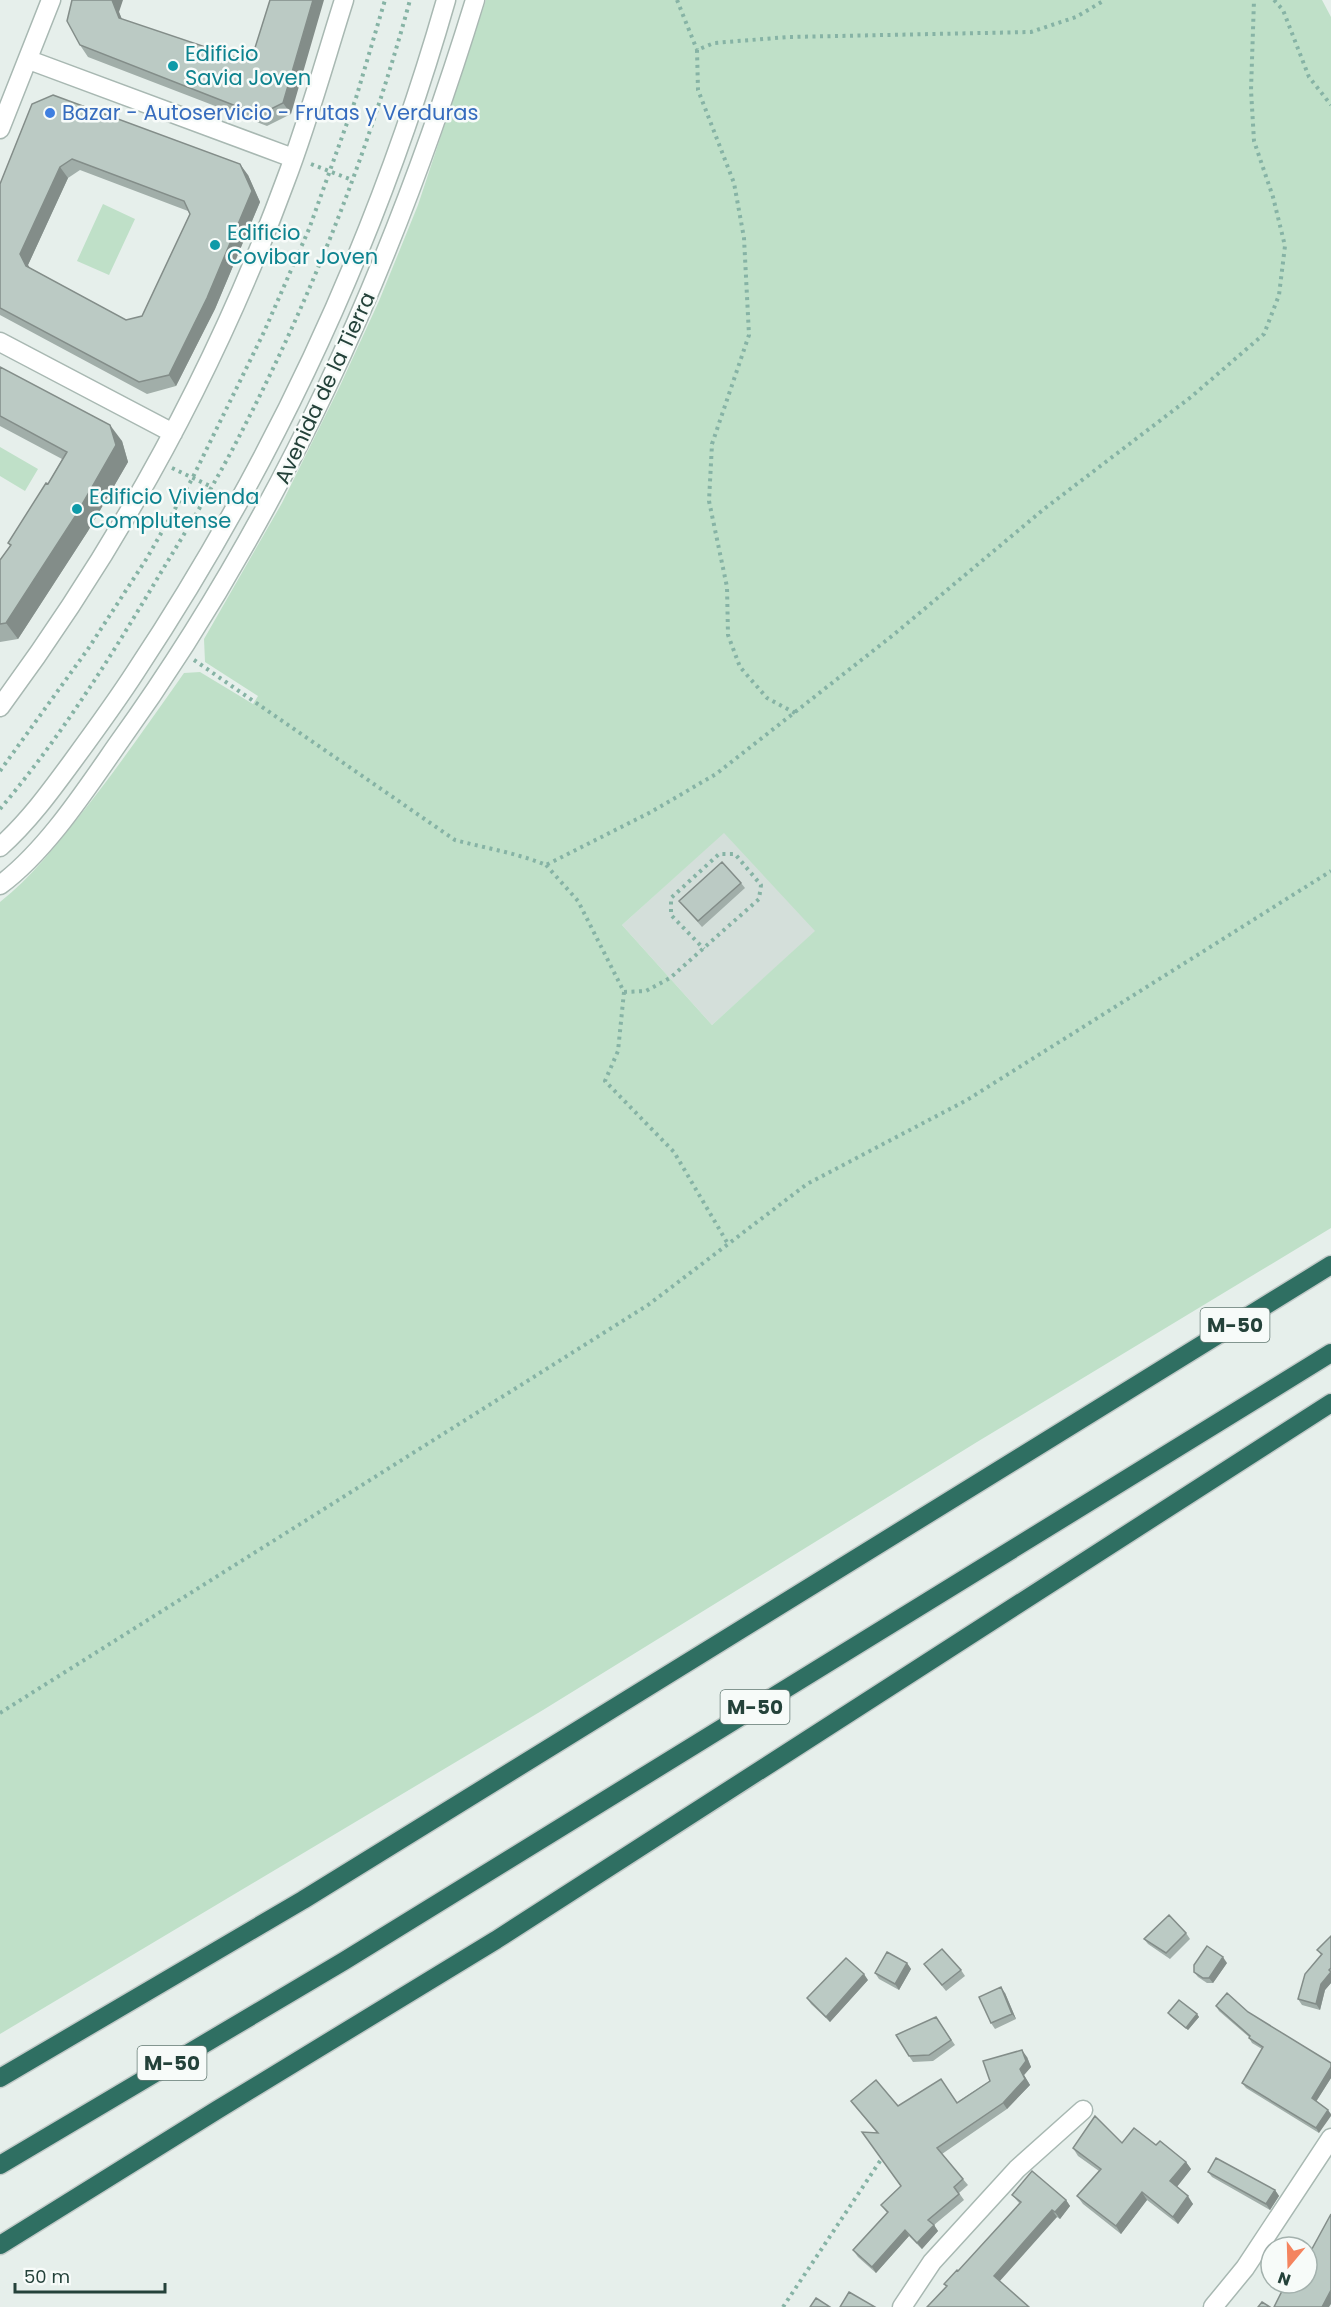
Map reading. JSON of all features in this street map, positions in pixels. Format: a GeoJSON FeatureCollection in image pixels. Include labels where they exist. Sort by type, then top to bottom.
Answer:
{"type":"FeatureCollection","features":[{"type":"Feature","properties":{"kind":"highway","name":"M-50"},"geometry":{"type":"LineString","coordinates":[[0,2078],[303,1900],[1331,1264]]}},
{"type":"Feature","properties":{"kind":"highway","name":"M-50"},"geometry":{"type":"LineString","coordinates":[[0,2165],[344,1961],[1331,1353]]}},
{"type":"Feature","properties":{"kind":"highway"},"geometry":{"type":"LineString","coordinates":[[0,2245],[217,2109],[496,1940],[1331,1403]]}},
{"type":"Feature","properties":{"kind":"street"},"geometry":{"type":"LineString","coordinates":[[0,129],[51,0]]}},
{"type":"Feature","properties":{"kind":"street"},"geometry":{"type":"LineString","coordinates":[[0,707],[6,686],[90,578],[173,433],[227,323],[286,181],[344,0]]}},
{"type":"Feature","properties":{"kind":"street","name":"Avenida de la Tierra"},"geometry":{"type":"LineString","coordinates":[[0,847],[20,829],[115,703],[177,607],[249,486],[345,288],[415,103],[446,0]]}},
{"type":"Feature","properties":{"kind":"street","name":"Avenida de la Tierra"},"geometry":{"type":"LineString","coordinates":[[0,885],[39,848],[80,797],[136,719],[213,602],[272,498],[369,297],[431,134],[475,0]]}},
{"type":"Feature","properties":{"kind":"street"},"geometry":{"type":"LineString","coordinates":[[29,60],[293,158]]}},
{"type":"Feature","properties":{"kind":"street"},"geometry":{"type":"LineString","coordinates":[[0,342],[173,433]]}},
{"type":"Feature","properties":{"kind":"street"},"geometry":{"type":"LineString","coordinates":[[902,2307],[933,2262],[1017,2169],[1083,2110]]}},
{"type":"Feature","properties":{"kind":"street"},"geometry":{"type":"LineString","coordinates":[[1213,2307],[1245,2268],[1331,2138]]}},
{"type":"Feature","properties":{"kind":"path"},"geometry":{"type":"LineString","coordinates":[[0,771],[88,649],[147,558],[192,479],[264,332],[309,229],[356,98],[385,0]]}},
{"type":"Feature","properties":{"kind":"path"},"geometry":{"type":"LineString","coordinates":[[0,809],[80,703],[120,642],[212,487],[281,352],[321,260],[352,180],[377,110],[410,0]]}},
{"type":"Feature","properties":{"kind":"path"},"geometry":{"type":"LineString","coordinates":[[677,0],[697,50],[698,90],[734,183],[744,238],[749,335],[712,444],[709,501],[727,587],[728,635],[740,666],[767,698],[795,713]]}},
{"type":"Feature","properties":{"kind":"path"},"geometry":{"type":"LineString","coordinates":[[697,50],[714,43],[788,37],[1031,32],[1076,17],[1105,0]]}},
{"type":"Feature","properties":{"kind":"path"},"geometry":{"type":"LineString","coordinates":[[546,865],[651,812],[716,774],[892,636],[1044,509],[1191,397],[1264,334],[1278,295],[1285,246],[1273,197],[1254,141],[1251,90],[1254,0]]}},
{"type":"Feature","properties":{"kind":"path"},"geometry":{"type":"LineString","coordinates":[[1274,0],[1283,10],[1309,77],[1331,105]]}},
{"type":"Feature","properties":{"kind":"path"},"geometry":{"type":"LineString","coordinates":[[293,158],[352,180]]}},
{"type":"Feature","properties":{"kind":"path"},"geometry":{"type":"LineString","coordinates":[[158,460],[212,487]]}},
{"type":"Feature","properties":{"kind":"path"},"geometry":{"type":"LineString","coordinates":[[181,651],[455,840],[494,851],[525,856],[546,865],[578,901],[624,992],[618,1051],[605,1081],[674,1152],[728,1244]]}},
{"type":"Feature","properties":{"kind":"path"},"geometry":{"type":"LineString","coordinates":[[624,992],[646,991],[670,978],[704,949],[759,899],[761,885],[735,854],[719,854],[671,898],[671,915],[704,949]]}},
{"type":"Feature","properties":{"kind":"path"},"geometry":{"type":"LineString","coordinates":[[0,1713],[648,1305],[807,1184],[967,1100],[1331,871]]}},
{"type":"Feature","properties":{"kind":"path"},"geometry":{"type":"LineString","coordinates":[[783,2307],[884,2154]]}},
{"type":"Feature","properties":{"kind":"shaded area"},"geometry":{"type":"Polygon","coordinates":[[[724,832],[816,931],[712,1025],[622,925],[724,832]]]}},
{"type":"Feature","properties":{"kind":"green space"},"geometry":{"type":"Polygon","coordinates":[[[486,0],[1322,0],[1331,17],[1331,1228],[977,1442],[543,1710],[0,2034],[0,902],[33,872],[72,826],[184,673],[200,672],[253,704],[258,696],[205,662],[204,639],[282,503],[339,388],[379,301],[418,205],[486,0]],[[724,833],[622,925],[712,1025],[815,931],[724,833]]]}},
{"type":"Feature","properties":{"kind":"green space"},"geometry":{"type":"Polygon","coordinates":[[[103,204],[135,219],[109,275],[77,261],[103,204]]]}},
{"type":"Feature","properties":{"kind":"green space"},"geometry":{"type":"Polygon","coordinates":[[[0,447],[38,469],[25,491],[0,476],[0,447]]]}},
{"type":"Feature","properties":{"kind":"building","name":"Edificio Savia Joven"},"geometry":{"type":"Polygon","coordinates":[[[72,0],[112,0],[119,18],[238,58],[254,51],[270,0],[313,0],[283,103],[259,115],[80,45],[67,21],[72,0]]]}},
{"type":"Feature","properties":{"kind":"building","name":"Edificio Covibar Joven"},"geometry":{"type":"Polygon","coordinates":[[[53,95],[240,164],[252,191],[207,298],[169,375],[139,382],[0,308],[0,184],[32,104],[53,95]],[[72,159],[60,167],[20,254],[26,266],[126,320],[142,316],[190,214],[184,201],[72,159]]]}},
{"type":"Feature","properties":{"kind":"building","name":"Edificio Vivienda Complutense"},"geometry":{"type":"Polygon","coordinates":[[[0,367],[110,425],[116,445],[76,515],[6,623],[0,624],[0,560],[11,545],[8,543],[67,452],[0,416],[0,367]]]}},
{"type":"Feature","properties":{"kind":"building"},"geometry":{"type":"Polygon","coordinates":[[[722,862],[741,883],[698,921],[679,901],[722,862]]]}},
{"type":"Feature","properties":{"kind":"building"},"geometry":{"type":"Polygon","coordinates":[[[1169,1915],[1186,1933],[1166,1953],[1144,1939],[1169,1915]]]}},
{"type":"Feature","properties":{"kind":"building"},"geometry":{"type":"Polygon","coordinates":[[[1331,1936],[1331,1968],[1329,1970],[1331,1972],[1321,1984],[1316,2004],[1298,1999],[1305,1974],[1322,1954],[1317,1950],[1331,1936]]]}},
{"type":"Feature","properties":{"kind":"building"},"geometry":{"type":"Polygon","coordinates":[[[1207,1946],[1223,1957],[1209,1978],[1203,1978],[1194,1972],[1194,1965],[1207,1946]]]}},
{"type":"Feature","properties":{"kind":"building"},"geometry":{"type":"Polygon","coordinates":[[[942,1949],[961,1970],[942,1985],[924,1964],[942,1949]]]}},
{"type":"Feature","properties":{"kind":"building"},"geometry":{"type":"Polygon","coordinates":[[[887,1952],[907,1963],[895,1984],[875,1973],[887,1952]]]}},
{"type":"Feature","properties":{"kind":"building"},"geometry":{"type":"Polygon","coordinates":[[[846,1958],[864,1974],[826,2017],[807,1998],[846,1958]]]}},
{"type":"Feature","properties":{"kind":"building"},"geometry":{"type":"Polygon","coordinates":[[[1001,1987],[1012,2014],[991,2023],[979,1997],[1001,1987]]]}},
{"type":"Feature","properties":{"kind":"building"},"geometry":{"type":"Polygon","coordinates":[[[1227,1993],[1248,2012],[1331,2063],[1331,2067],[1312,2098],[1328,2110],[1316,2128],[1242,2083],[1263,2047],[1249,2038],[1250,2036],[1216,2006],[1227,1993]]]}},
{"type":"Feature","properties":{"kind":"building"},"geometry":{"type":"Polygon","coordinates":[[[1179,2000],[1197,2014],[1186,2028],[1168,2013],[1179,2000]]]}},
{"type":"Feature","properties":{"kind":"building"},"geometry":{"type":"Polygon","coordinates":[[[936,2017],[951,2040],[929,2055],[909,2056],[896,2035],[936,2017]]]}},
{"type":"Feature","properties":{"kind":"building"},"geometry":{"type":"Polygon","coordinates":[[[1022,2050],[1026,2061],[1020,2069],[1025,2079],[1003,2103],[937,2148],[963,2179],[954,2187],[959,2194],[928,2220],[934,2225],[917,2243],[905,2230],[872,2267],[853,2250],[888,2212],[881,2205],[901,2186],[862,2132],[878,2133],[851,2101],[876,2080],[898,2106],[941,2079],[957,2103],[990,2081],[983,2061],[1022,2050]]]}},
{"type":"Feature","properties":{"kind":"building"},"geometry":{"type":"Polygon","coordinates":[[[1095,2116],[1122,2143],[1134,2128],[1156,2145],[1160,2141],[1186,2162],[1170,2181],[1188,2196],[1173,2217],[1142,2192],[1116,2226],[1077,2196],[1101,2169],[1073,2148],[1095,2116]]]}},
{"type":"Feature","properties":{"kind":"building"},"geometry":{"type":"Polygon","coordinates":[[[1216,2158],[1275,2190],[1266,2204],[1208,2172],[1216,2158]]]}},
{"type":"Feature","properties":{"kind":"building"},"geometry":{"type":"Polygon","coordinates":[[[1032,2171],[1066,2200],[1055,2212],[1052,2210],[994,2276],[1029,2307],[927,2307],[947,2286],[944,2284],[1021,2202],[1012,2195],[1032,2171]]]}},
{"type":"Feature","properties":{"kind":"building"},"geometry":{"type":"Polygon","coordinates":[[[1331,2214],[1331,2290],[1322,2307],[1274,2307],[1280,2295],[1319,2295],[1319,2236],[1331,2214]]]}},
{"type":"Feature","properties":{"kind":"building"},"geometry":{"type":"Polygon","coordinates":[[[849,2292],[875,2307],[840,2307],[849,2292]]]}},
{"type":"Feature","properties":{"kind":"building"},"geometry":{"type":"Polygon","coordinates":[[[816,2298],[830,2307],[810,2307],[816,2298]]]}},
{"type":"Feature","properties":{"kind":"building"},"geometry":{"type":"Polygon","coordinates":[[[1262,2302],[1270,2307],[1258,2307],[1262,2302]]]}},
{"type":"Feature","properties":{"kind":"place","name":"Edificio Savia Joven"},"geometry":{"type":"Point","coordinates":[173,66]}},
{"type":"Feature","properties":{"kind":"place","name":"Bazar - Autoservicio - Frutas y Verduras"},"geometry":{"type":"Point","coordinates":[50,113]}},
{"type":"Feature","properties":{"kind":"place","name":"Edificio Covibar Joven"},"geometry":{"type":"Point","coordinates":[215,245]}},
{"type":"Feature","properties":{"kind":"place","name":"Edificio Vivienda Complutense"},"geometry":{"type":"Point","coordinates":[77,509]}}]}
